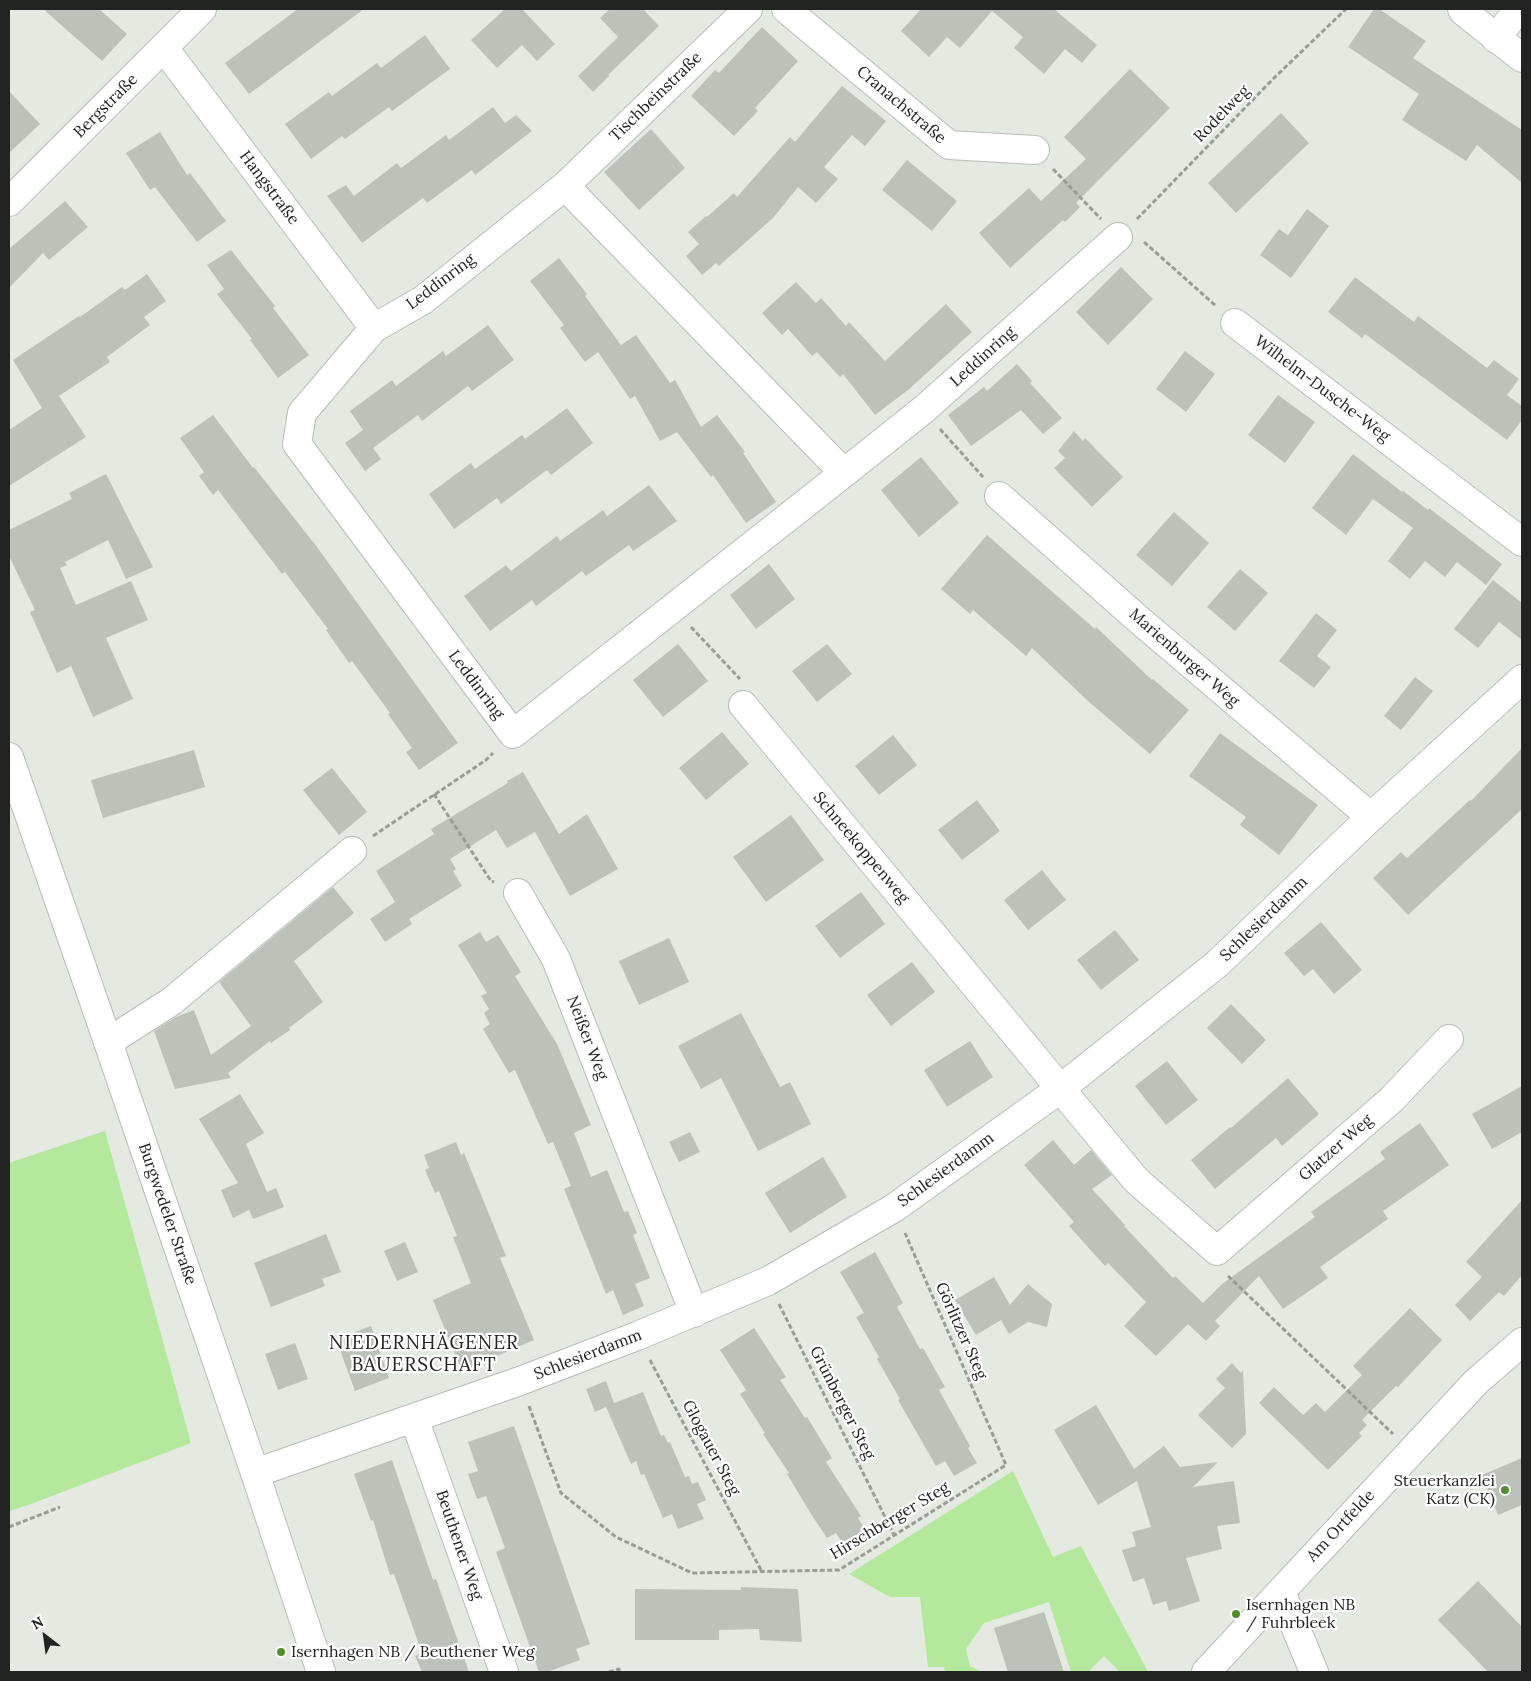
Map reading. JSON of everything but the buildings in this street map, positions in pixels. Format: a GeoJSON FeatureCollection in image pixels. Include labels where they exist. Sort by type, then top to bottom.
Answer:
{"type":"FeatureCollection","features":[{"type":"Feature","properties":{"kind":"street","name":"Bergstraße"},"geometry":{"type":"LineString","coordinates":[[9,202],[202,9]]}},
{"type":"Feature","properties":{"kind":"street","name":"Tischbeinstraße"},"geometry":{"type":"LineString","coordinates":[[564,186],[748,9]]}},
{"type":"Feature","properties":{"kind":"street","name":"Cranachstraße"},"geometry":{"type":"LineString","coordinates":[[786,9],[949,145],[1035,150]]}},
{"type":"Feature","properties":{"kind":"street"},"geometry":{"type":"LineString","coordinates":[[1462,9],[1522,58]]}},
{"type":"Feature","properties":{"kind":"street"},"geometry":{"type":"LineString","coordinates":[[1496,38],[1518,9]]}},
{"type":"Feature","properties":{"kind":"street","name":"Hangstraße"},"geometry":{"type":"LineString","coordinates":[[164,48],[374,328]]}},
{"type":"Feature","properties":{"kind":"street","name":"Leddinring"},"geometry":{"type":"LineString","coordinates":[[564,186],[423,300],[374,328],[302,413],[297,444],[513,734],[923,410],[1124,233]]}},
{"type":"Feature","properties":{"kind":"street"},"geometry":{"type":"LineString","coordinates":[[564,186],[844,473]]}},
{"type":"Feature","properties":{"kind":"street","name":"Wilhelm-Dusche-Weg"},"geometry":{"type":"LineString","coordinates":[[1235,323],[1522,542]]}},
{"type":"Feature","properties":{"kind":"street","name":"Marienburger Weg"},"geometry":{"type":"LineString","coordinates":[[999,496],[1138,619],[1371,817]]}},
{"type":"Feature","properties":{"kind":"street","name":"Schlesierdamm"},"geometry":{"type":"LineString","coordinates":[[255,1473],[520,1381],[694,1313],[768,1281],[894,1208],[1060,1089],[1217,964],[1371,817],[1522,679]]}},
{"type":"Feature","properties":{"kind":"street","name":"Schneekoppenweg"},"geometry":{"type":"LineString","coordinates":[[743,705],[1060,1089]]}},
{"type":"Feature","properties":{"kind":"street","name":"Burgwedeler Straße"},"geometry":{"type":"LineString","coordinates":[[9,757],[255,1473],[321,1672]]}},
{"type":"Feature","properties":{"kind":"street"},"geometry":{"type":"LineString","coordinates":[[108,1042],[172,1001],[352,851]]}},
{"type":"Feature","properties":{"kind":"street","name":"Neißer Weg"},"geometry":{"type":"LineString","coordinates":[[518,893],[556,959],[694,1313]]}},
{"type":"Feature","properties":{"kind":"street","name":"Glatzer Weg"},"geometry":{"type":"LineString","coordinates":[[1217,1251],[1391,1100],[1449,1039]]}},
{"type":"Feature","properties":{"kind":"street"},"geometry":{"type":"LineString","coordinates":[[1060,1089],[1136,1180],[1217,1251]]}},
{"type":"Feature","properties":{"kind":"street","name":"Am Ortfelde"},"geometry":{"type":"LineString","coordinates":[[1206,1672],[1476,1382],[1522,1342]]}},
{"type":"Feature","properties":{"kind":"street","name":"Beuthener Weg"},"geometry":{"type":"LineString","coordinates":[[414,1418],[504,1672]]}},
{"type":"Feature","properties":{"kind":"street"},"geometry":{"type":"LineString","coordinates":[[1281,1592],[1314,1672]]}},
{"type":"Feature","properties":{"kind":"path","name":"Rodelweg"},"geometry":{"type":"LineString","coordinates":[[1124,233],[1273,79],[1346,9]]}},
{"type":"Feature","properties":{"kind":"path"},"geometry":{"type":"LineString","coordinates":[[1035,150],[1124,233],[1235,323]]}},
{"type":"Feature","properties":{"kind":"path"},"geometry":{"type":"LineString","coordinates":[[923,410],[999,496]]}},
{"type":"Feature","properties":{"kind":"path"},"geometry":{"type":"LineString","coordinates":[[673,609],[748,687],[743,705]]}},
{"type":"Feature","properties":{"kind":"path","name":"Leddinring"},"geometry":{"type":"LineString","coordinates":[[352,851],[486,760],[513,734]]}},
{"type":"Feature","properties":{"kind":"path"},"geometry":{"type":"LineString","coordinates":[[434,794],[491,881],[518,893]]}},
{"type":"Feature","properties":{"kind":"path","name":"Görlitzer Steg"},"geometry":{"type":"LineString","coordinates":[[894,1208],[1006,1465]]}},
{"type":"Feature","properties":{"kind":"path"},"geometry":{"type":"LineString","coordinates":[[1217,1251],[1222,1270],[1374,1417]]}},
{"type":"Feature","properties":{"kind":"path","name":"Grünberger Steg"},"geometry":{"type":"LineString","coordinates":[[768,1281],[894,1535]]}},
{"type":"Feature","properties":{"kind":"path","name":"Glogauer Steg"},"geometry":{"type":"LineString","coordinates":[[637,1336],[762,1572]]}},
{"type":"Feature","properties":{"kind":"path","name":"Hirschberger Steg"},"geometry":{"type":"LineString","coordinates":[[520,1381],[561,1493],[616,1537],[692,1573],[839,1570],[1006,1465]]}},
{"type":"Feature","properties":{"kind":"path"},"geometry":{"type":"LineString","coordinates":[[9,1526],[60,1506]]}},
{"type":"Feature","properties":{"kind":"path"},"geometry":{"type":"LineString","coordinates":[[609,1672],[619,1669],[619,1672]]}},
{"type":"Feature","properties":{"kind":"green space"},"geometry":{"type":"Polygon","coordinates":[[[105,1131],[191,1443],[9,1511],[9,1163],[105,1131]]]}},
{"type":"Feature","properties":{"kind":"green space"},"geometry":{"type":"Polygon","coordinates":[[[1013,1471],[1053,1557],[1081,1546],[1148,1672],[1120,1672],[1104,1656],[1088,1672],[1071,1672],[1049,1602],[984,1623],[966,1649],[970,1666],[982,1672],[945,1672],[944,1667],[928,1667],[920,1597],[890,1597],[849,1574],[1013,1471]]]}},
{"type":"Feature","properties":{"kind":"place","name":"Steuerkanzlei Katz (CK)"},"geometry":{"type":"Point","coordinates":[1505,1490]}},
{"type":"Feature","properties":{"kind":"place","name":"Isernhagen NB / Fuhrbleek"},"geometry":{"type":"Point","coordinates":[1236,1614]}},
{"type":"Feature","properties":{"kind":"place","name":"Isernhagen NB / Beuthener Weg"},"geometry":{"type":"Point","coordinates":[281,1652]}},
{"type":"Feature","properties":{"kind":"district","name":"NIEDERNHÄGENER BAUERSCHAFT"},"geometry":{"type":"Point","coordinates":[424,1355]}}]}
